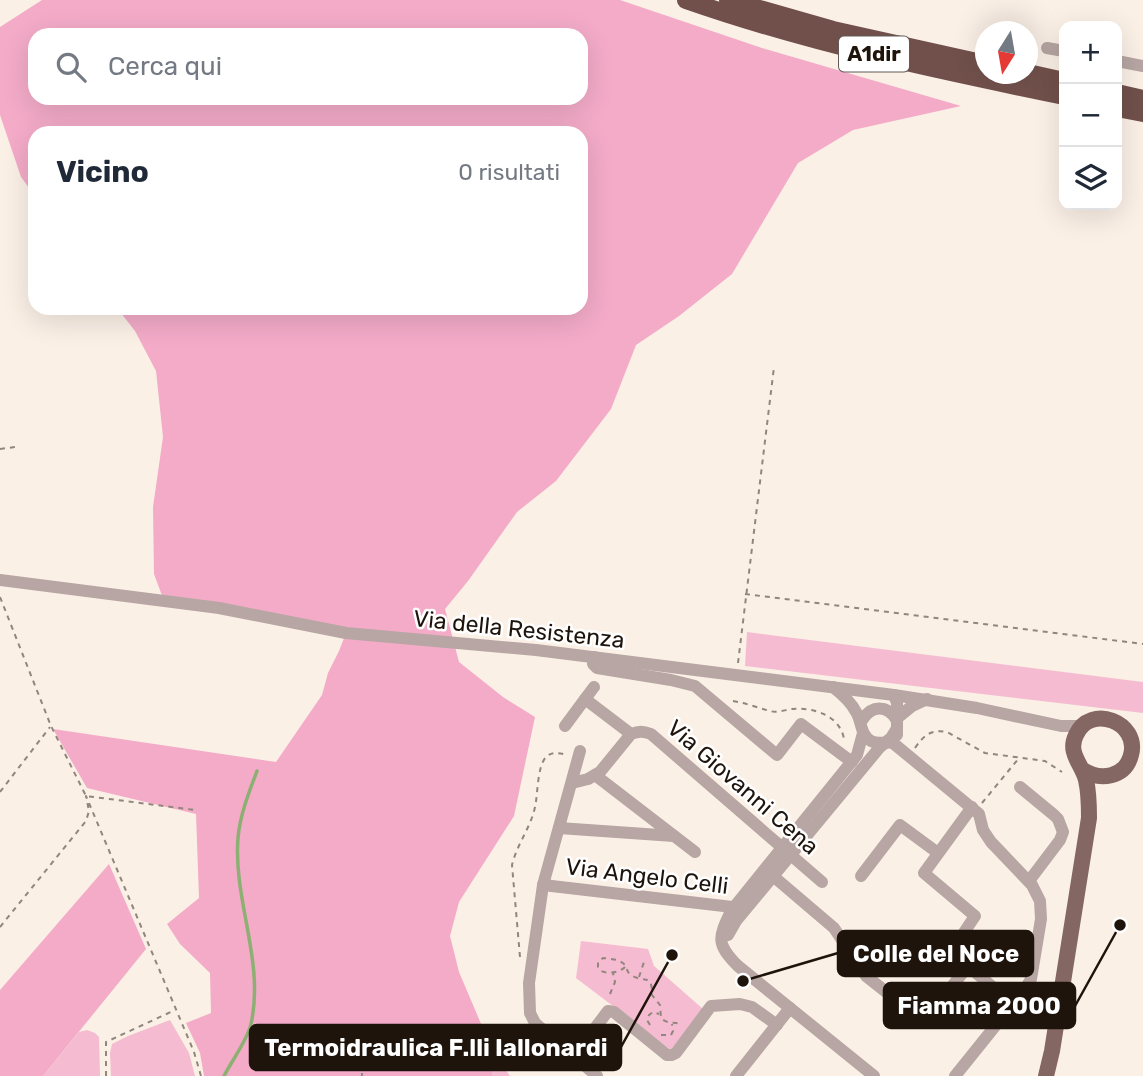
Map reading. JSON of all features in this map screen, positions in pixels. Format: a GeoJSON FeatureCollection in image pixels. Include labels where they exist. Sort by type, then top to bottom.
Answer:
{"type":"FeatureCollection","features":[{"type":"Feature","properties":{"kind":"highway","name":"A1dir"},"geometry":{"type":"LineString","coordinates":[[686,0],[827,44],[1059,95]]}},
{"type":"Feature","properties":{"kind":"highway","name":"A1dir"},"geometry":{"type":"LineString","coordinates":[[728,0],[833,30],[975,62]]}},
{"type":"Feature","properties":{"kind":"highway"},"geometry":{"type":"LineString","coordinates":[[1038,75],[1059,80]]}},
{"type":"Feature","properties":{"kind":"highway"},"geometry":{"type":"LineString","coordinates":[[1122,94],[1143,99]]}},
{"type":"Feature","properties":{"kind":"highway"},"geometry":{"type":"LineString","coordinates":[[1122,109],[1143,113]]}},
{"type":"Feature","properties":{"kind":"main road"},"geometry":{"type":"LineString","coordinates":[[1046,1076],[1090,818],[1100,793],[1137,750],[1132,743],[1135,732],[1111,719],[1091,720],[1082,726],[1075,736],[1073,748],[1077,764],[1097,776],[1112,776]]}},
{"type":"Feature","properties":{"kind":"main road"},"geometry":{"type":"LineString","coordinates":[[1083,770],[1090,818]]}},
{"type":"Feature","properties":{"kind":"street"},"geometry":{"type":"LineString","coordinates":[[1047,48],[1059,50]]}},
{"type":"Feature","properties":{"kind":"street"},"geometry":{"type":"LineString","coordinates":[[1122,62],[1143,66]]}},
{"type":"Feature","properties":{"kind":"street","name":"Via della Resistenza"},"geometry":{"type":"LineString","coordinates":[[0,580],[219,608],[346,633],[536,650],[874,692],[977,708],[1061,726],[1082,726]]}},
{"type":"Feature","properties":{"kind":"street"},"geometry":{"type":"LineString","coordinates":[[594,657],[593,664],[597,668],[695,686],[777,755],[801,724],[847,758]]}},
{"type":"Feature","properties":{"kind":"street"},"geometry":{"type":"LineString","coordinates":[[565,726],[594,687]]}},
{"type":"Feature","properties":{"kind":"street"},"geometry":{"type":"LineString","coordinates":[[833,687],[852,704],[871,741],[893,743],[979,814],[983,831],[1029,881],[1040,901],[1041,919],[1031,979],[955,1076]]}},
{"type":"Feature","properties":{"kind":"street"},"geometry":{"type":"LineString","coordinates":[[740,908],[772,876],[847,758],[860,748],[864,710],[874,692]]}},
{"type":"Feature","properties":{"kind":"street"},"geometry":{"type":"LineString","coordinates":[[894,695],[897,704],[898,740],[907,754]]}},
{"type":"Feature","properties":{"kind":"street"},"geometry":{"type":"LineString","coordinates":[[585,699],[631,734]]}},
{"type":"Feature","properties":{"kind":"street"},"geometry":{"type":"LineString","coordinates":[[874,1076],[738,966],[722,947],[721,939],[723,928],[786,851],[891,738],[896,725],[912,706],[927,699]]}},
{"type":"Feature","properties":{"kind":"street"},"geometry":{"type":"LineString","coordinates":[[863,725],[872,709],[881,708],[891,712],[896,725]]}},
{"type":"Feature","properties":{"kind":"street","name":"Via della Resistenza"},"geometry":{"type":"LineString","coordinates":[[1033,721],[1059,733],[1073,748]]}},
{"type":"Feature","properties":{"kind":"street","name":"Via Giovanni Cena"},"geometry":{"type":"LineString","coordinates":[[572,783],[600,772],[631,734],[639,731],[651,734],[822,882]]}},
{"type":"Feature","properties":{"kind":"street"},"geometry":{"type":"LineString","coordinates":[[579,754],[543,885],[529,983],[530,1013],[540,1028],[597,1076]]}},
{"type":"Feature","properties":{"kind":"street"},"geometry":{"type":"LineString","coordinates":[[595,775],[695,852]]}},
{"type":"Feature","properties":{"kind":"street"},"geometry":{"type":"LineString","coordinates":[[1020,787],[1055,815],[1063,832],[1029,881]]}},
{"type":"Feature","properties":{"kind":"street"},"geometry":{"type":"LineString","coordinates":[[974,809],[924,873],[975,916],[951,952],[1013,1004]]}},
{"type":"Feature","properties":{"kind":"street"},"geometry":{"type":"LineString","coordinates":[[861,876],[900,825],[938,853]]}},
{"type":"Feature","properties":{"kind":"street"},"geometry":{"type":"LineString","coordinates":[[559,828],[674,836]]}},
{"type":"Feature","properties":{"kind":"street"},"geometry":{"type":"LineString","coordinates":[[772,876],[834,928],[866,976],[924,1022],[968,966]]}},
{"type":"Feature","properties":{"kind":"street","name":"Via Angelo Celli"},"geometry":{"type":"LineString","coordinates":[[543,885],[740,908]]}},
{"type":"Feature","properties":{"kind":"street"},"geometry":{"type":"LineString","coordinates":[[573,1057],[608,1011],[614,1012],[667,1055],[676,1053],[711,1006],[740,1004],[752,1007],[777,1025]]}},
{"type":"Feature","properties":{"kind":"street"},"geometry":{"type":"LineString","coordinates":[[736,1076],[790,1008]]}},
{"type":"Feature","properties":{"kind":"path"},"geometry":{"type":"LineString","coordinates":[[736,675],[774,367]]}},
{"type":"Feature","properties":{"kind":"path"},"geometry":{"type":"LineString","coordinates":[[0,449],[15,447]]}},
{"type":"Feature","properties":{"kind":"path"},"geometry":{"type":"LineString","coordinates":[[745,594],[1143,644]]}},
{"type":"Feature","properties":{"kind":"path"},"geometry":{"type":"LineString","coordinates":[[0,597],[51,726],[86,796],[194,1052],[201,1076]]}},
{"type":"Feature","properties":{"kind":"path"},"geometry":{"type":"LineString","coordinates":[[719,706],[732,701],[771,712],[802,709],[824,715],[835,721],[842,732],[847,758]]}},
{"type":"Feature","properties":{"kind":"path"},"geometry":{"type":"LineString","coordinates":[[0,792],[51,726]]}},
{"type":"Feature","properties":{"kind":"path"},"geometry":{"type":"LineString","coordinates":[[907,754],[928,733],[938,730],[947,732],[985,753],[1045,761],[1062,772]]}},
{"type":"Feature","properties":{"kind":"path"},"geometry":{"type":"LineString","coordinates":[[521,961],[512,865],[535,810],[543,761],[556,752],[579,754]]}},
{"type":"Feature","properties":{"kind":"path"},"geometry":{"type":"LineString","coordinates":[[974,809],[1019,758]]}},
{"type":"Feature","properties":{"kind":"path"},"geometry":{"type":"LineString","coordinates":[[86,796],[195,810]]}},
{"type":"Feature","properties":{"kind":"path"},"geometry":{"type":"LineString","coordinates":[[0,927],[86,821],[89,811],[86,796]]}},
{"type":"Feature","properties":{"kind":"path"},"geometry":{"type":"LineString","coordinates":[[625,967],[613,972],[601,971],[598,961],[603,958],[620,961],[625,967],[631,975],[649,980],[652,995],[660,1005],[663,1021],[680,1023],[692,1032]]}},
{"type":"Feature","properties":{"kind":"path"},"geometry":{"type":"LineString","coordinates":[[639,977],[644,962]]}},
{"type":"Feature","properties":{"kind":"path"},"geometry":{"type":"LineString","coordinates":[[610,994],[615,982],[613,972]]}},
{"type":"Feature","properties":{"kind":"path"},"geometry":{"type":"LineString","coordinates":[[106,1076],[106,1042],[176,1010]]}},
{"type":"Feature","properties":{"kind":"path"},"geometry":{"type":"LineString","coordinates":[[660,1015],[653,1012],[648,1016],[647,1021],[655,1032],[668,1037],[673,1031],[672,1024]]}},
{"type":"Feature","properties":{"kind":"path"},"geometry":{"type":"LineString","coordinates":[[361,1033],[362,1076]]}},
{"type":"Feature","properties":{"kind":"shaded area"},"geometry":{"type":"Polygon","coordinates":[[[42,0],[620,0],[762,48],[961,106],[853,130],[798,163],[732,274],[679,316],[636,345],[611,409],[556,481],[517,512],[445,609],[459,662],[503,697],[535,717],[514,816],[459,902],[450,936],[459,972],[493,1052],[492,1076],[204,1076],[200,1053],[186,1023],[211,1013],[210,973],[180,944],[167,924],[199,898],[196,814],[87,788],[53,729],[276,762],[322,695],[328,673],[346,633],[164,601],[154,574],[153,507],[163,437],[156,371],[135,331],[122,315],[588,315],[588,126],[28,126],[28,186],[21,177],[0,115],[0,27],[42,0]]]}},
{"type":"Feature","properties":{"kind":"shaded area"},"geometry":{"type":"Polygon","coordinates":[[[747,632],[1143,682],[1143,713],[745,666],[747,632]]]}},
{"type":"Feature","properties":{"kind":"shaded area"},"geometry":{"type":"Polygon","coordinates":[[[109,864],[146,949],[43,1076],[0,1076],[0,990],[109,864]]]}},
{"type":"Feature","properties":{"kind":"shaded area"},"geometry":{"type":"Polygon","coordinates":[[[581,941],[648,949],[654,966],[703,1009],[671,1050],[576,978],[581,941]]]}},
{"type":"Feature","properties":{"kind":"shaded area"},"geometry":{"type":"Polygon","coordinates":[[[170,1020],[189,1053],[195,1076],[111,1076],[112,1044],[170,1020]]]}},
{"type":"Feature","properties":{"kind":"shaded area"},"geometry":{"type":"Polygon","coordinates":[[[87,1030],[99,1037],[100,1076],[43,1076],[79,1032],[87,1030]]]}},
{"type":"Feature","properties":{"kind":"shaded area"},"geometry":{"type":"Polygon","coordinates":[[[493,1052],[510,1076],[492,1076],[493,1052]]]}},
{"type":"Feature","properties":{"kind":"waterway"},"geometry":{"type":"LineString","coordinates":[[224,1076],[249,1030],[254,1001],[252,954],[240,884],[238,838],[245,804],[257,771]]}},
{"type":"Feature","properties":{"kind":"place","name":"Fiamma 2000"},"geometry":{"type":"Point","coordinates":[1120,925]}},
{"type":"Feature","properties":{"kind":"place","name":"Termoidraulica F.lli Iallonardi"},"geometry":{"type":"Point","coordinates":[672,955]}},
{"type":"Feature","properties":{"kind":"place","name":"Colle del Noce"},"geometry":{"type":"Point","coordinates":[743,981]}}]}
